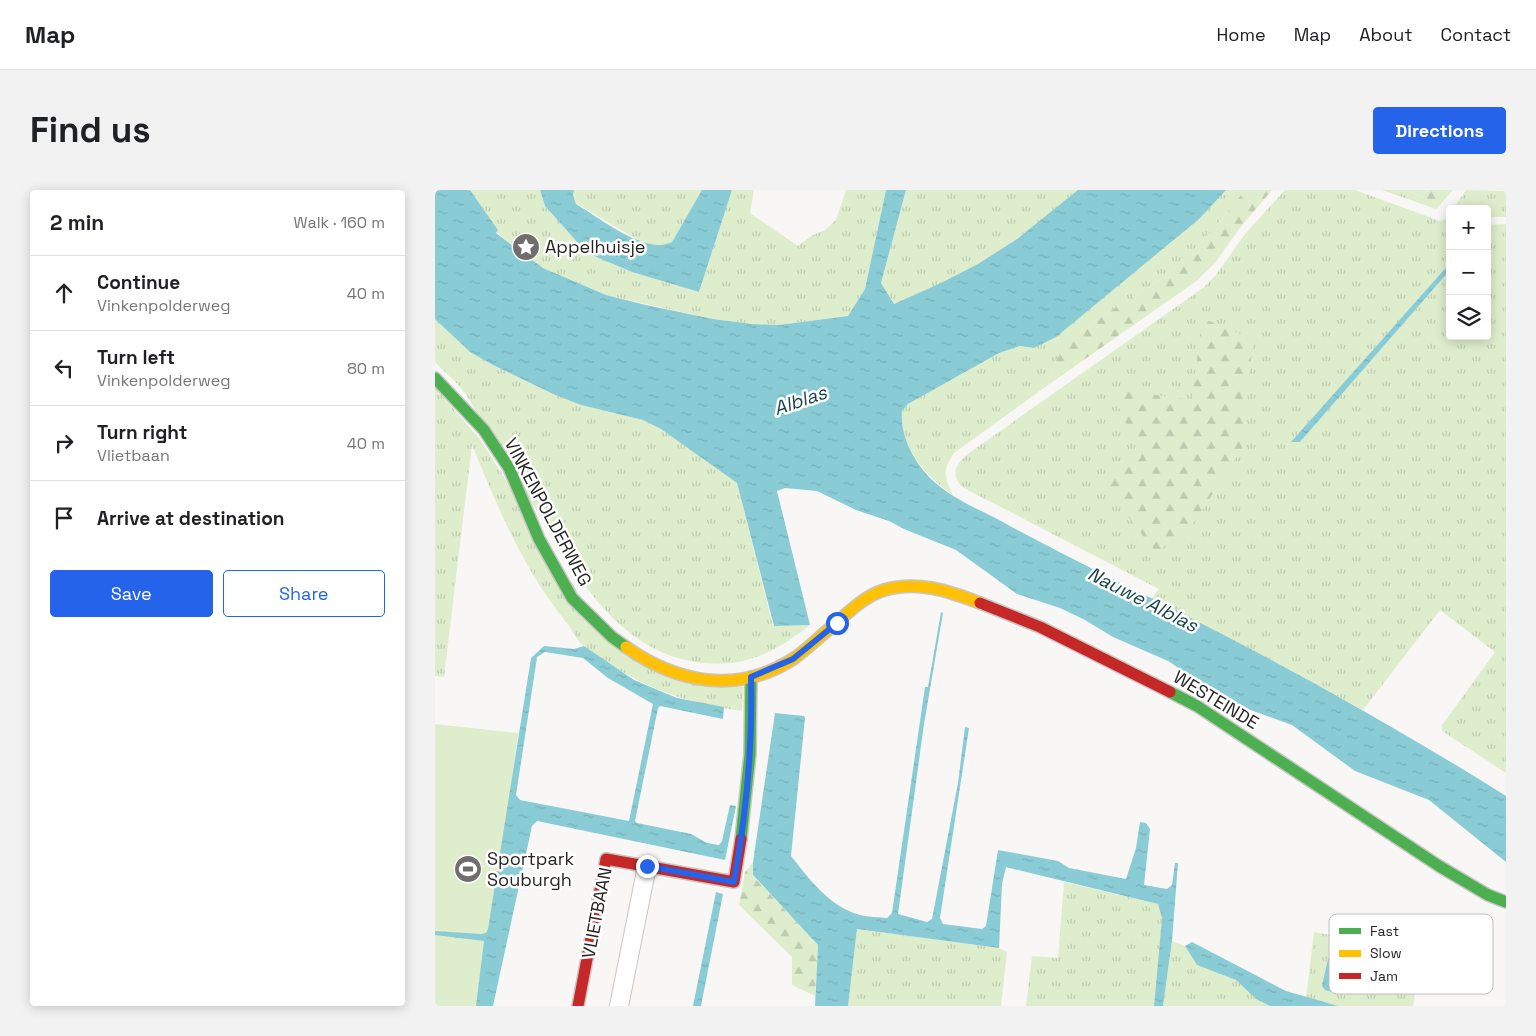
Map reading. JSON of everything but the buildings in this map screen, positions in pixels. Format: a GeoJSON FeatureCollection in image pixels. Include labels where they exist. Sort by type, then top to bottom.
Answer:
{"type":"FeatureCollection","features":[{"type":"Feature","properties":{"kind":"street","name":"VINKENPOLDERWEG"},"geometry":{"type":"LineString","coordinates":[[435,378],[484,430],[509,468],[539,539],[572,598],[612,637],[645,660],[678,675],[726,682],[751,677],[793,659],[868,597],[884,590]]}},
{"type":"Feature","properties":{"kind":"street","name":"WESTEINDE"},"geometry":{"type":"LineString","coordinates":[[884,590],[916,585],[952,592],[1040,627],[1197,706],[1439,866],[1488,895],[1506,902]]}},
{"type":"Feature","properties":{"kind":"street","name":"VLIETBAAN"},"geometry":{"type":"LineString","coordinates":[[579,1006],[606,859],[734,882],[740,850],[752,719],[751,677]]}},
{"type":"Feature","properties":{"kind":"street"},"geometry":{"type":"LineString","coordinates":[[619,1006],[647,866]]}},
{"type":"Feature","properties":{"kind":"green space"},"geometry":{"type":"Polygon","coordinates":[[[470,190],[540,190],[545,206],[587,253],[632,272],[699,292],[732,190],[754,190],[750,213],[798,246],[811,236],[825,230],[836,220],[846,190],[886,190],[865,289],[848,316],[779,325],[713,319],[606,295],[543,268],[496,232],[498,230],[470,190]]]}},
{"type":"Feature","properties":{"kind":"green space"},"geometry":{"type":"Polygon","coordinates":[[[574,190],[702,190],[672,242],[664,247],[646,245],[576,203],[573,195],[574,190]]]}},
{"type":"Feature","properties":{"kind":"green space"},"geometry":{"type":"Polygon","coordinates":[[[906,190],[1078,190],[992,256],[920,295],[894,304],[881,283],[906,190]]]}},
{"type":"Feature","properties":{"kind":"green space"},"geometry":{"type":"Polygon","coordinates":[[[1226,190],[1246,190],[1189,256],[1151,286],[1089,326],[1057,358],[1048,385],[954,453],[946,469],[946,478],[953,495],[933,479],[916,459],[909,448],[905,436],[902,424],[902,411],[908,404],[999,353],[1020,346],[1034,348],[1226,190]]]}},
{"type":"Feature","properties":{"kind":"green space"},"geometry":{"type":"Polygon","coordinates":[[[1246,190],[1272,190],[1239,229],[1215,263],[1195,282],[1048,385],[1057,358],[1075,338],[1089,326],[1151,286],[1180,264],[1198,247],[1246,190]]]}},
{"type":"Feature","properties":{"kind":"green space"},"geometry":{"type":"Polygon","coordinates":[[[1285,190],[1355,190],[1440,221],[1446,219],[1446,268],[1292,441],[1300,442],[1446,275],[1446,340],[1491,340],[1491,225],[1506,224],[1506,773],[1442,731],[1442,725],[1495,652],[1440,610],[1363,710],[1270,659],[1151,599],[1159,589],[962,487],[958,482],[956,469],[969,453],[1203,288],[1216,275],[1245,234],[1285,190]]]}},
{"type":"Feature","properties":{"kind":"green space"},"geometry":{"type":"Polygon","coordinates":[[[1382,190],[1407,190],[1440,205],[1436,209],[1382,190]]]}},
{"type":"Feature","properties":{"kind":"green space"},"geometry":{"type":"Polygon","coordinates":[[[1407,190],[1453,190],[1440,205],[1407,190]]]}},
{"type":"Feature","properties":{"kind":"green space"},"geometry":{"type":"Polygon","coordinates":[[[1466,190],[1506,191],[1506,217],[1491,217],[1491,205],[1456,205],[1466,190]]]}},
{"type":"Feature","properties":{"kind":"green space"},"geometry":{"type":"Polygon","coordinates":[[[1202,318],[1253,339],[1242,449],[1189,530],[1156,552],[1098,479],[1141,458],[1111,389],[1192,400],[1202,318]]]}},
{"type":"Feature","properties":{"kind":"green space"},"geometry":{"type":"Polygon","coordinates":[[[435,319],[470,352],[493,365],[553,394],[581,405],[643,420],[661,429],[737,483],[773,626],[810,625],[783,644],[757,657],[743,661],[713,664],[669,655],[645,643],[623,627],[603,608],[586,587],[555,541],[467,397],[435,362],[435,319]]]}},
{"type":"Feature","properties":{"kind":"green space"},"geometry":{"type":"Polygon","coordinates":[[[435,388],[479,438],[611,644],[743,687],[742,711],[700,703],[659,690],[621,671],[581,644],[551,602],[524,559],[502,515],[472,445],[444,677],[435,676],[435,388]]]}},
{"type":"Feature","properties":{"kind":"green space","name":"Sportpark Souburgh"},"geometry":{"type":"Polygon","coordinates":[[[435,724],[518,733],[485,1006],[435,1006],[435,724]]]}},
{"type":"Feature","properties":{"kind":"green space"},"geometry":{"type":"Polygon","coordinates":[[[753,862],[753,876],[818,945],[815,996],[792,985],[792,957],[739,905],[745,872],[753,862]]]}},
{"type":"Feature","properties":{"kind":"green space"},"geometry":{"type":"Polygon","coordinates":[[[1064,882],[1158,904],[1162,918],[1154,1006],[1026,1006],[1032,956],[1058,958],[1064,882]]]}},
{"type":"Feature","properties":{"kind":"green space"},"geometry":{"type":"Polygon","coordinates":[[[857,929],[999,948],[1007,952],[1001,1006],[848,1006],[857,929]]]}},
{"type":"Feature","properties":{"kind":"green space"},"geometry":{"type":"Polygon","coordinates":[[[1314,932],[1329,935],[1329,994],[1415,994],[1413,1006],[1338,1006],[1306,998],[1314,932]]]}},
{"type":"Feature","properties":{"kind":"green space"},"geometry":{"type":"Polygon","coordinates":[[[1172,941],[1185,946],[1198,965],[1236,980],[1256,999],[1270,1006],[1163,1006],[1172,941]]]}},
{"type":"Feature","properties":{"kind":"water"},"geometry":{"type":"Polygon","coordinates":[[[435,190],[470,190],[498,230],[496,233],[543,268],[606,295],[713,319],[779,325],[848,316],[865,289],[886,190],[906,190],[881,283],[894,304],[978,264],[1017,239],[1078,190],[1226,190],[1199,219],[1056,337],[1034,348],[1020,346],[999,353],[908,404],[902,411],[905,438],[918,463],[930,478],[955,497],[1306,679],[1387,724],[1506,796],[1506,862],[1429,800],[1355,771],[1292,725],[1231,703],[1168,661],[1113,637],[1060,608],[1017,594],[956,550],[889,521],[856,510],[817,491],[785,488],[777,491],[810,625],[774,626],[737,483],[661,429],[643,420],[581,405],[553,394],[493,365],[470,352],[435,319],[435,190]]]}},
{"type":"Feature","properties":{"kind":"water"},"geometry":{"type":"Polygon","coordinates":[[[540,190],[574,190],[573,195],[576,204],[610,226],[637,240],[662,245],[672,242],[702,190],[732,190],[699,292],[632,272],[587,253],[545,206],[540,190]]]}},
{"type":"Feature","properties":{"kind":"water"},"geometry":{"type":"Polygon","coordinates":[[[1446,268],[1446,275],[1300,442],[1291,442],[1446,268]]]}},
{"type":"Feature","properties":{"kind":"water"},"geometry":{"type":"Polygon","coordinates":[[[941,612],[943,613],[924,724],[898,914],[927,922],[932,919],[958,783],[965,727],[969,728],[940,918],[943,924],[982,929],[986,926],[998,850],[1058,861],[1069,868],[1126,879],[1136,848],[1140,822],[1146,823],[1150,829],[1144,885],[1167,889],[1172,885],[1175,863],[1178,863],[1172,941],[1163,1006],[1154,1006],[1162,918],[1158,904],[1006,867],[1002,884],[999,948],[857,929],[848,1006],[815,1006],[818,945],[753,875],[753,862],[775,713],[804,716],[805,718],[791,856],[821,891],[839,906],[860,915],[887,918],[892,913],[925,687],[928,687],[941,612]]]}},
{"type":"Feature","properties":{"kind":"water"},"geometry":{"type":"Polygon","coordinates":[[[544,646],[574,649],[584,646],[634,680],[677,698],[724,707],[723,719],[660,706],[658,708],[635,821],[691,834],[707,843],[719,845],[722,841],[730,805],[736,806],[725,860],[537,821],[532,826],[493,1006],[476,1006],[484,941],[435,935],[435,931],[481,934],[486,933],[488,929],[531,658],[544,646]],[[545,652],[537,657],[516,795],[520,800],[629,821],[653,704],[608,678],[583,658],[545,652]]]}},
{"type":"Feature","properties":{"kind":"water"},"geometry":{"type":"Polygon","coordinates":[[[716,892],[723,894],[701,1006],[693,1006],[716,892]]]}},
{"type":"Feature","properties":{"kind":"water"},"geometry":{"type":"Polygon","coordinates":[[[1192,942],[1286,991],[1338,1006],[1270,1006],[1256,999],[1236,980],[1197,965],[1185,946],[1192,942]]]}},
{"type":"Feature","properties":{"kind":"water"},"geometry":{"type":"Polygon","coordinates":[[[1329,958],[1329,991],[1322,986],[1329,958]]]}},
{"type":"Feature","properties":{"kind":"traffic: fast"},"geometry":{"type":"LineString","coordinates":[[435,378],[484,430],[509,468],[539,539],[572,598],[612,637],[626,647]]}},
{"type":"Feature","properties":{"kind":"traffic: fast"},"geometry":{"type":"LineString","coordinates":[[741,839],[750,754],[751,677]]}},
{"type":"Feature","properties":{"kind":"traffic: fast"},"geometry":{"type":"LineString","coordinates":[[1170,692],[1197,706],[1439,866],[1488,895],[1506,902]]}},
{"type":"Feature","properties":{"kind":"traffic: slow"},"geometry":{"type":"LineString","coordinates":[[626,647],[666,669],[686,676],[729,681],[772,670],[793,659],[861,602],[884,590],[909,586],[933,588],[957,594],[980,603]]}},
{"type":"Feature","properties":{"kind":"traffic: jam"},"geometry":{"type":"LineString","coordinates":[[980,603],[1040,627],[1170,692]]}},
{"type":"Feature","properties":{"kind":"traffic: jam"},"geometry":{"type":"LineString","coordinates":[[578,1006],[606,859],[734,882],[741,839]]}},
{"type":"Feature","properties":{"kind":"place","name":"Appelhuisje"},"geometry":{"type":"Point","coordinates":[526,247]}},
{"type":"Feature","properties":{"kind":"place","name":"Sportpark Souburgh"},"geometry":{"type":"Point","coordinates":[468,869]}},
{"type":"Feature","properties":{"kind":"route"},"geometry":{"type":"LineString","coordinates":[[647,866],[734,882],[740,850],[752,719],[751,677],[760,675],[793,659],[837,623]]}},
{"type":"Feature","properties":{"kind":"water label","name":"Alblas"},"geometry":{"type":"Point","coordinates":[800,400]}},
{"type":"Feature","properties":{"kind":"water label","name":"Nauwe Alblas"},"geometry":{"type":"Point","coordinates":[1143,599]}}]}
